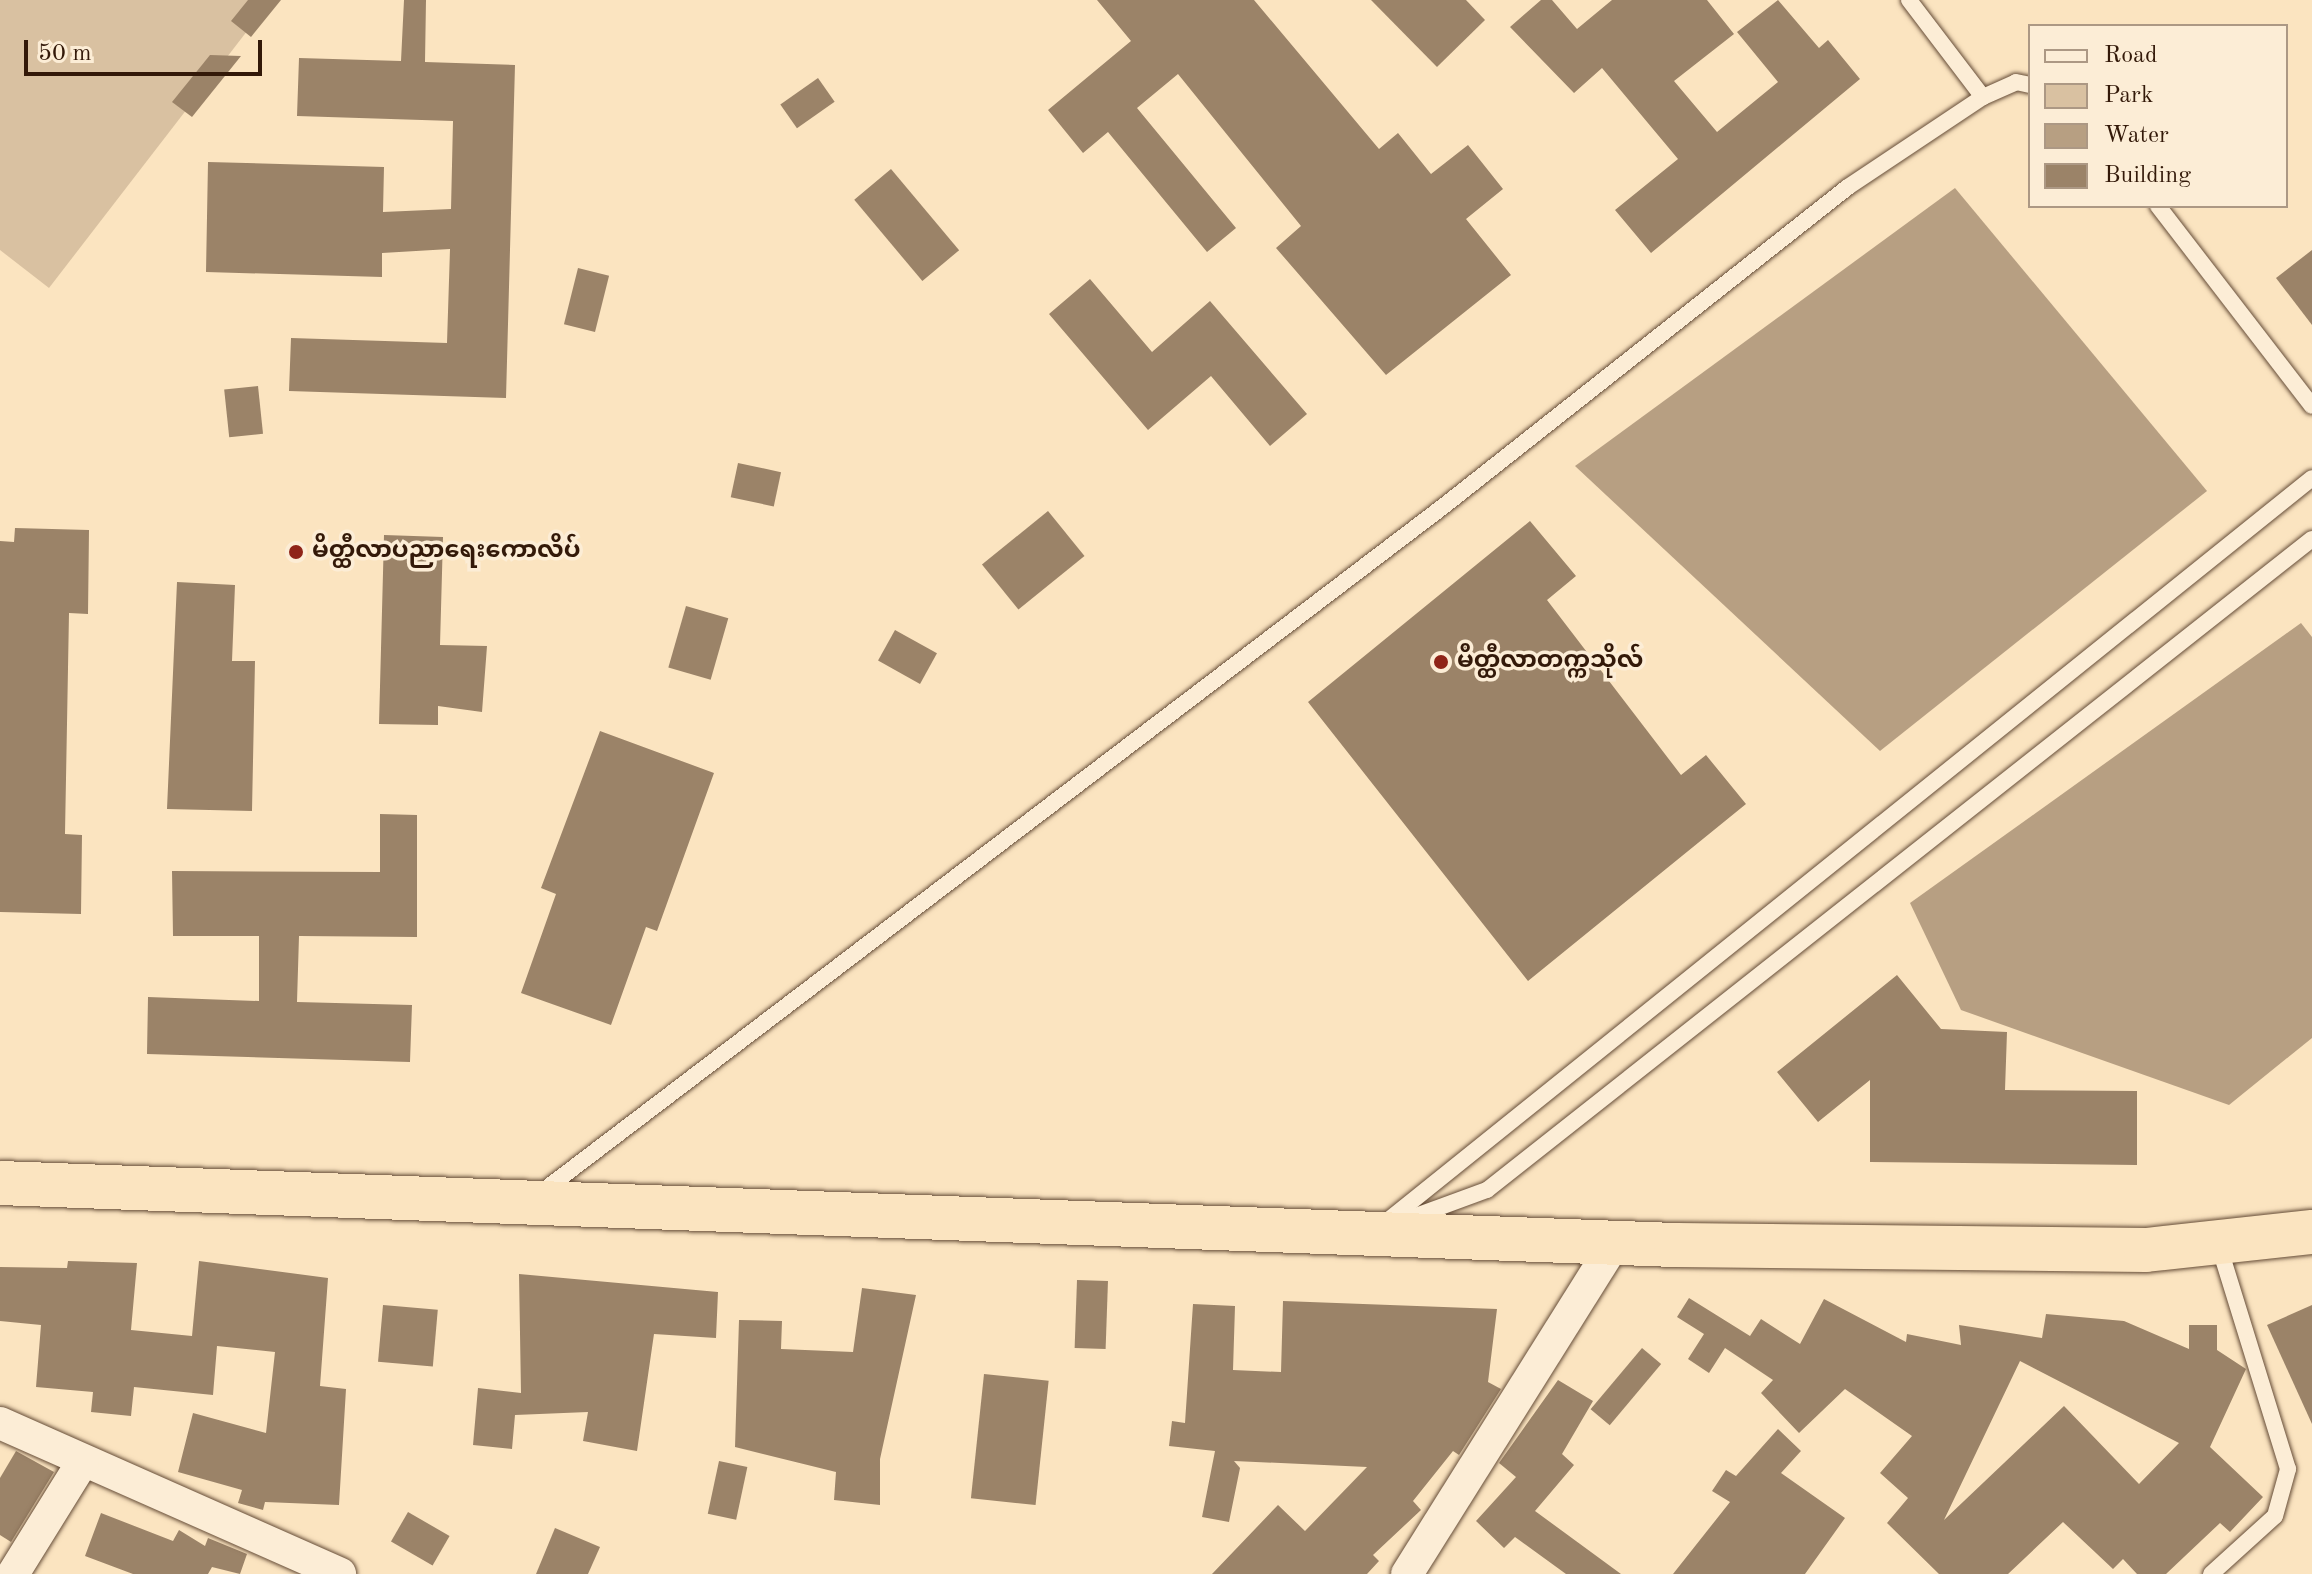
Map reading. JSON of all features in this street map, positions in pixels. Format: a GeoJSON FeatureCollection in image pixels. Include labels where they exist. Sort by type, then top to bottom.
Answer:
{"type":"FeatureCollection","features":[{"type":"Feature","properties":{"kind":"highway"},"geometry":{"type":"LineString","coordinates":[[0,1183],[525,1205],[1377,1230],[1614,1244],[2219,1246],[2312,1232]]}},
{"type":"Feature","properties":{"kind":"street"},"geometry":{"type":"LineString","coordinates":[[1407,1574],[1614,1244]]}},
{"type":"Feature","properties":{"kind":"street"},"geometry":{"type":"LineString","coordinates":[[0,1423],[340,1574]]}},
{"type":"Feature","properties":{"kind":"street"},"geometry":{"type":"LineString","coordinates":[[13,1574],[83,1461]]}},
{"type":"Feature","properties":{"kind":"lane"},"geometry":{"type":"LineString","coordinates":[[1909,0],[1983,97]]}},
{"type":"Feature","properties":{"kind":"lane"},"geometry":{"type":"LineString","coordinates":[[525,1205],[1445,505],[1848,187],[1983,97],[2016,82],[2028,85]]}},
{"type":"Feature","properties":{"kind":"lane"},"geometry":{"type":"LineString","coordinates":[[2160,208],[2312,406]]}},
{"type":"Feature","properties":{"kind":"lane"},"geometry":{"type":"LineString","coordinates":[[1377,1230],[2312,478]]}},
{"type":"Feature","properties":{"kind":"lane"},"geometry":{"type":"LineString","coordinates":[[1377,1230],[1487,1190],[2312,539]]}},
{"type":"Feature","properties":{"kind":"lane"},"geometry":{"type":"LineString","coordinates":[[2211,1574],[2275,1516],[2288,1469],[2219,1246]]}},
{"type":"Feature","properties":{"kind":"green space"},"geometry":{"type":"Polygon","coordinates":[[[0,0],[271,0],[49,288],[0,250],[0,0]]]}},
{"type":"Feature","properties":{"kind":"water"},"geometry":{"type":"Polygon","coordinates":[[[1955,188],[2207,491],[1880,751],[1575,466],[1955,188]]]}},
{"type":"Feature","properties":{"kind":"water"},"geometry":{"type":"Polygon","coordinates":[[[2301,623],[2312,637],[2312,1038],[2229,1105],[1961,1010],[1910,903],[2301,623]]]}},
{"type":"Feature","properties":{"kind":"building"},"geometry":{"type":"Polygon","coordinates":[[[248,0],[281,0],[251,37],[231,21],[248,0]]]}},
{"type":"Feature","properties":{"kind":"building"},"geometry":{"type":"Polygon","coordinates":[[[404,0],[426,0],[425,62],[515,65],[506,398],[289,391],[291,338],[447,343],[450,249],[382,253],[382,277],[206,272],[208,162],[384,167],[383,212],[451,209],[453,121],[297,116],[299,58],[401,61],[404,0]]]}},
{"type":"Feature","properties":{"kind":"building"},"geometry":{"type":"Polygon","coordinates":[[[1097,0],[1254,0],[1379,149],[1398,133],[1431,174],[1468,145],[1503,189],[1466,219],[1511,275],[1386,375],[1276,248],[1301,226],[1178,74],[1137,108],[1236,228],[1207,252],[1108,132],[1083,153],[1048,110],[1131,41],[1097,0]]]}},
{"type":"Feature","properties":{"kind":"building"},"geometry":{"type":"Polygon","coordinates":[[[1371,0],[1466,0],[1485,20],[1437,67],[1371,0]]]}},
{"type":"Feature","properties":{"kind":"building"},"geometry":{"type":"Polygon","coordinates":[[[1541,0],[1552,0],[1577,29],[1612,0],[1707,0],[1734,34],[1674,81],[1717,132],[1778,82],[1737,32],[1778,0],[1819,48],[1828,40],[1860,79],[1651,253],[1615,210],[1678,159],[1602,68],[1574,93],[1510,27],[1541,0]]]}},
{"type":"Feature","properties":{"kind":"building"},"geometry":{"type":"Polygon","coordinates":[[[210,55],[241,56],[192,117],[172,102],[210,55]]]}},
{"type":"Feature","properties":{"kind":"building"},"geometry":{"type":"Polygon","coordinates":[[[818,78],[835,102],[797,128],[780,104],[818,78]]]}},
{"type":"Feature","properties":{"kind":"building"},"geometry":{"type":"Polygon","coordinates":[[[891,169],[959,250],[922,281],[854,200],[891,169]]]}},
{"type":"Feature","properties":{"kind":"building"},"geometry":{"type":"Polygon","coordinates":[[[2312,250],[2312,325],[2276,278],[2312,250]]]}},
{"type":"Feature","properties":{"kind":"building"},"geometry":{"type":"Polygon","coordinates":[[[578,268],[609,276],[595,332],[564,324],[578,268]]]}},
{"type":"Feature","properties":{"kind":"building"},"geometry":{"type":"Polygon","coordinates":[[[1090,279],[1152,352],[1210,301],[1307,414],[1270,446],[1211,376],[1148,430],[1049,314],[1090,279]]]}},
{"type":"Feature","properties":{"kind":"building"},"geometry":{"type":"Polygon","coordinates":[[[258,386],[263,434],[229,437],[224,390],[258,386]]]}},
{"type":"Feature","properties":{"kind":"building"},"geometry":{"type":"Polygon","coordinates":[[[738,463],[781,472],[774,506],[731,497],[738,463]]]}},
{"type":"Feature","properties":{"kind":"building"},"geometry":{"type":"Polygon","coordinates":[[[1048,511],[1085,556],[1018,610],[982,564],[1048,511]]]}},
{"type":"Feature","properties":{"kind":"building"},"geometry":{"type":"Polygon","coordinates":[[[1530,521],[1576,576],[1547,600],[1681,775],[1706,755],[1746,804],[1528,981],[1308,702],[1530,521]]]}},
{"type":"Feature","properties":{"kind":"building"},"geometry":{"type":"Polygon","coordinates":[[[15,528],[89,530],[88,614],[69,613],[65,834],[82,835],[81,914],[0,912],[0,541],[14,542],[15,528]]]}},
{"type":"Feature","properties":{"kind":"building"},"geometry":{"type":"Polygon","coordinates":[[[384,535],[443,537],[440,645],[487,646],[482,712],[438,706],[438,725],[379,724],[384,535]]]}},
{"type":"Feature","properties":{"kind":"building"},"geometry":{"type":"Polygon","coordinates":[[[177,582],[235,585],[232,661],[255,661],[252,811],[167,809],[177,582]]]}},
{"type":"Feature","properties":{"kind":"building"},"geometry":{"type":"Polygon","coordinates":[[[686,606],[728,618],[711,680],[668,668],[686,606]]]}},
{"type":"Feature","properties":{"kind":"building"},"geometry":{"type":"Polygon","coordinates":[[[895,630],[937,653],[920,684],[878,661],[895,630]]]}},
{"type":"Feature","properties":{"kind":"building"},"geometry":{"type":"Polygon","coordinates":[[[600,731],[714,773],[657,931],[646,927],[611,1025],[521,993],[556,894],[541,888],[600,731]]]}},
{"type":"Feature","properties":{"kind":"building"},"geometry":{"type":"Polygon","coordinates":[[[380,814],[417,815],[417,937],[299,936],[297,1002],[412,1005],[410,1062],[147,1054],[148,997],[259,1001],[259,936],[173,936],[172,871],[380,872],[380,814]]]}},
{"type":"Feature","properties":{"kind":"building"},"geometry":{"type":"Polygon","coordinates":[[[1897,975],[1941,1029],[2007,1032],[2005,1090],[2137,1091],[2137,1165],[1870,1162],[1870,1080],[1818,1122],[1777,1072],[1897,975]]]}},
{"type":"Feature","properties":{"kind":"building"},"geometry":{"type":"Polygon","coordinates":[[[68,1261],[137,1263],[131,1330],[192,1336],[199,1261],[328,1278],[320,1386],[346,1389],[339,1505],[265,1502],[263,1510],[238,1503],[242,1490],[178,1472],[193,1413],[266,1433],[275,1352],[217,1346],[213,1395],[134,1387],[131,1416],[91,1412],[93,1392],[36,1387],[41,1325],[0,1321],[0,1267],[67,1268],[68,1261]]]}},
{"type":"Feature","properties":{"kind":"building"},"geometry":{"type":"Polygon","coordinates":[[[519,1274],[718,1292],[716,1338],[654,1334],[637,1451],[583,1441],[588,1412],[515,1415],[512,1449],[473,1445],[478,1388],[521,1393],[519,1274]]]}},
{"type":"Feature","properties":{"kind":"building"},"geometry":{"type":"Polygon","coordinates":[[[1077,1280],[1108,1281],[1106,1349],[1075,1348],[1077,1280]]]}},
{"type":"Feature","properties":{"kind":"building"},"geometry":{"type":"Polygon","coordinates":[[[862,1288],[916,1295],[880,1459],[880,1505],[834,1500],[836,1472],[735,1447],[739,1320],[782,1321],[781,1349],[853,1352],[862,1288]]]}},
{"type":"Feature","properties":{"kind":"building"},"geometry":{"type":"Polygon","coordinates":[[[1689,1298],[1750,1336],[1761,1319],[1800,1344],[1824,1299],[1906,1342],[1907,1334],[1961,1345],[1959,1325],[2042,1338],[2046,1314],[2124,1321],[2189,1349],[2189,1325],[2217,1325],[2217,1350],[2246,1369],[2210,1447],[2263,1497],[2230,1532],[2220,1523],[2166,1574],[2137,1574],[2123,1559],[2113,1569],[2063,1522],[2008,1574],[1939,1574],[1887,1523],[1908,1498],[1880,1473],[1912,1436],[1845,1389],[1799,1433],[1761,1393],[1773,1380],[1725,1348],[1709,1373],[1688,1359],[1704,1334],[1677,1317],[1689,1298]],[[2020,1361],[1944,1520],[2064,1406],[2139,1484],[2179,1443],[2020,1361]]]}},
{"type":"Feature","properties":{"kind":"building"},"geometry":{"type":"Polygon","coordinates":[[[1283,1301],[1497,1309],[1488,1382],[1501,1389],[1459,1455],[1453,1451],[1413,1501],[1421,1510],[1373,1555],[1379,1561],[1367,1574],[1212,1574],[1278,1505],[1305,1531],[1367,1467],[1234,1461],[1240,1468],[1229,1522],[1202,1517],[1215,1451],[1169,1446],[1172,1421],[1185,1423],[1193,1304],[1235,1306],[1233,1370],[1281,1372],[1283,1301]]]}},
{"type":"Feature","properties":{"kind":"building"},"geometry":{"type":"Polygon","coordinates":[[[383,1305],[438,1310],[433,1367],[378,1362],[383,1305]]]}},
{"type":"Feature","properties":{"kind":"building"},"geometry":{"type":"Polygon","coordinates":[[[2312,1305],[2312,1424],[2267,1325],[2312,1305]]]}},
{"type":"Feature","properties":{"kind":"building"},"geometry":{"type":"Polygon","coordinates":[[[1642,1348],[1661,1364],[1610,1425],[1591,1409],[1642,1348]]]}},
{"type":"Feature","properties":{"kind":"building"},"geometry":{"type":"Polygon","coordinates":[[[984,1374],[1049,1381],[1036,1505],[971,1498],[984,1374]]]}},
{"type":"Feature","properties":{"kind":"building"},"geometry":{"type":"Polygon","coordinates":[[[1558,1380],[1593,1401],[1562,1454],[1574,1465],[1535,1511],[1621,1574],[1566,1574],[1515,1537],[1504,1548],[1476,1521],[1516,1477],[1499,1463],[1558,1380]]]}},
{"type":"Feature","properties":{"kind":"building"},"geometry":{"type":"Polygon","coordinates":[[[1778,1429],[1801,1451],[1781,1473],[1845,1518],[1805,1574],[1673,1574],[1730,1502],[1712,1491],[1726,1470],[1736,1476],[1778,1429]]]}},
{"type":"Feature","properties":{"kind":"building"},"geometry":{"type":"Polygon","coordinates":[[[16,1451],[54,1472],[11,1542],[0,1535],[0,1478],[16,1451]]]}},
{"type":"Feature","properties":{"kind":"building"},"geometry":{"type":"Polygon","coordinates":[[[719,1461],[747,1467],[736,1520],[708,1514],[719,1461]]]}},
{"type":"Feature","properties":{"kind":"building"},"geometry":{"type":"Polygon","coordinates":[[[408,1512],[450,1536],[433,1565],[391,1541],[408,1512]]]}},
{"type":"Feature","properties":{"kind":"building"},"geometry":{"type":"Polygon","coordinates":[[[101,1513],[173,1541],[179,1530],[205,1546],[208,1538],[247,1554],[240,1574],[212,1567],[208,1574],[133,1574],[85,1556],[101,1513]]]}},
{"type":"Feature","properties":{"kind":"building"},"geometry":{"type":"Polygon","coordinates":[[[555,1528],[600,1547],[588,1574],[536,1574],[555,1528]]]}},
{"type":"Feature","properties":{"kind":"place","name":"မိတ္ထီလာပညာရေးကောလိပ်"},"geometry":{"type":"Point","coordinates":[296,552]}},
{"type":"Feature","properties":{"kind":"place","name":"မိတ္ထီလာတက္ကသိုလ်"},"geometry":{"type":"Point","coordinates":[1441,662]}}]}
